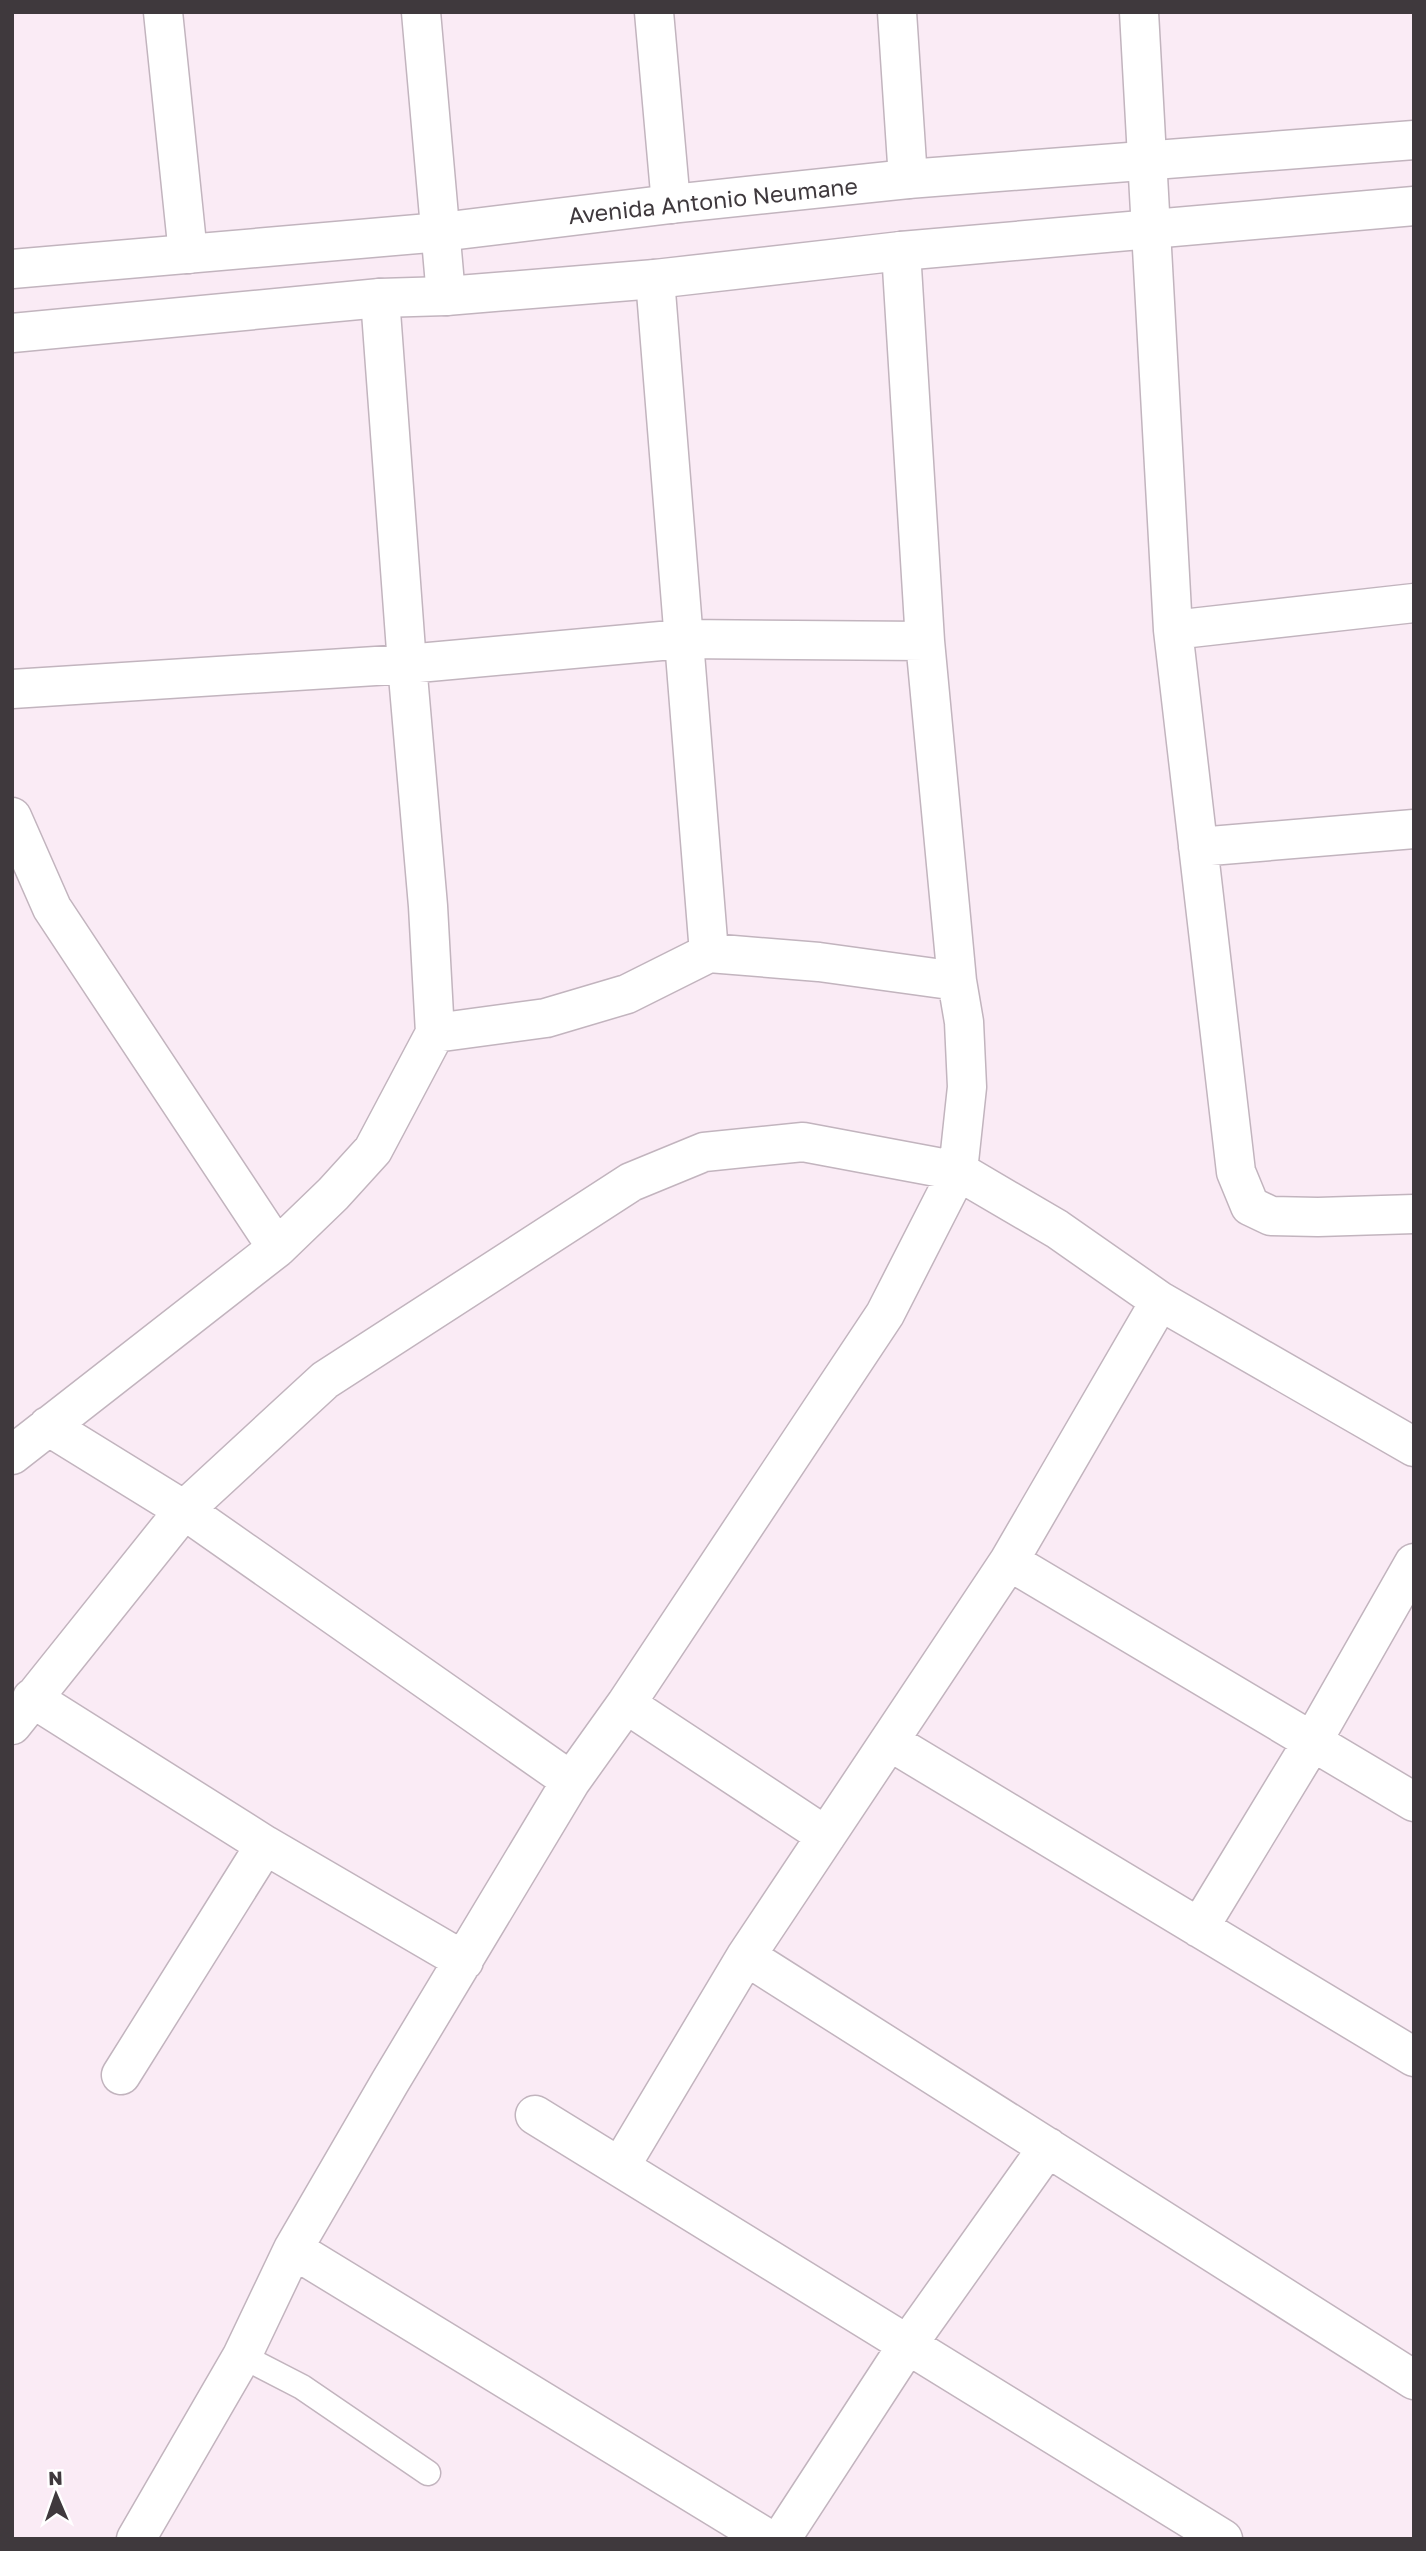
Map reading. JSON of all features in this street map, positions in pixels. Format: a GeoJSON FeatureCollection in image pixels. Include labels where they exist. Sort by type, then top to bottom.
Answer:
{"type":"FeatureCollection","features":[{"type":"Feature","properties":{"kind":"street"},"geometry":{"type":"LineString","coordinates":[[163,12],[188,254]]}},
{"type":"Feature","properties":{"kind":"street"},"geometry":{"type":"LineString","coordinates":[[421,12],[446,296]]}},
{"type":"Feature","properties":{"kind":"street"},"geometry":{"type":"LineString","coordinates":[[654,12],[671,204]]}},
{"type":"Feature","properties":{"kind":"street"},"geometry":{"type":"LineString","coordinates":[[897,12],[908,179]]}},
{"type":"Feature","properties":{"kind":"street"},"geometry":{"type":"LineString","coordinates":[[1139,12],[1173,630],[1236,1172],[1250,1206],[1271,1216],[1414,1214]]}},
{"type":"Feature","properties":{"kind":"street","name":"Avenida Antonio Neumane"},"geometry":{"type":"LineString","coordinates":[[12,270],[441,232],[908,179],[1414,140]]}},
{"type":"Feature","properties":{"kind":"street"},"geometry":{"type":"LineString","coordinates":[[12,332],[380,298],[446,296],[655,279],[901,251],[1414,206]]}},
{"type":"Feature","properties":{"kind":"street"},"geometry":{"type":"LineString","coordinates":[[136,2539],[242,2356],[293,2249],[390,2082],[571,1781],[626,1704],[885,1314],[958,1171],[967,1087],[964,1022],[957,981],[925,641],[901,251]]}},
{"type":"Feature","properties":{"kind":"street"},"geometry":{"type":"LineString","coordinates":[[655,279],[709,953]]}},
{"type":"Feature","properties":{"kind":"street"},"geometry":{"type":"LineString","coordinates":[[12,1455],[277,1248],[333,1194],[373,1150],[435,1033],[428,906],[380,298]]}},
{"type":"Feature","properties":{"kind":"street"},"geometry":{"type":"LineString","coordinates":[[1173,630],[1414,603]]}},
{"type":"Feature","properties":{"kind":"street"},"geometry":{"type":"LineString","coordinates":[[12,689],[407,664],[683,639],[925,641]]}},
{"type":"Feature","properties":{"kind":"street"},"geometry":{"type":"LineString","coordinates":[[12,817],[52,908],[277,1248]]}},
{"type":"Feature","properties":{"kind":"street"},"geometry":{"type":"LineString","coordinates":[[1198,847],[1414,829]]}},
{"type":"Feature","properties":{"kind":"street"},"geometry":{"type":"LineString","coordinates":[[435,1033],[546,1018],[627,993],[709,953],[819,962],[957,981]]}},
{"type":"Feature","properties":{"kind":"street"},"geometry":{"type":"LineString","coordinates":[[464,1961],[265,1844],[22,1711],[184,1510],[325,1380],[631,1182],[704,1152],[803,1142],[958,1171],[1057,1229],[1160,1301],[1414,1447]]}},
{"type":"Feature","properties":{"kind":"street"},"geometry":{"type":"LineString","coordinates":[[620,2167],[747,1956],[1009,1561],[1160,1301]]}},
{"type":"Feature","properties":{"kind":"street"},"geometry":{"type":"LineString","coordinates":[[48,1426],[184,1510],[571,1781]]}},
{"type":"Feature","properties":{"kind":"street"},"geometry":{"type":"LineString","coordinates":[[1009,1561],[1414,1802]]}},
{"type":"Feature","properties":{"kind":"street"},"geometry":{"type":"LineString","coordinates":[[1199,1928],[1312,1742],[1414,1563]]}},
{"type":"Feature","properties":{"kind":"street"},"geometry":{"type":"LineString","coordinates":[[626,1704],[827,1836]]}},
{"type":"Feature","properties":{"kind":"street"},"geometry":{"type":"LineString","coordinates":[[889,1741],[1414,2057]]}},
{"type":"Feature","properties":{"kind":"street"},"geometry":{"type":"LineString","coordinates":[[121,2076],[265,1844]]}},
{"type":"Feature","properties":{"kind":"street"},"geometry":{"type":"LineString","coordinates":[[747,1956],[1414,2380]]}},
{"type":"Feature","properties":{"kind":"street"},"geometry":{"type":"LineString","coordinates":[[535,2115],[1223,2539]]}},
{"type":"Feature","properties":{"kind":"street"},"geometry":{"type":"LineString","coordinates":[[781,2539],[908,2344],[1048,2147]]}},
{"type":"Feature","properties":{"kind":"street"},"geometry":{"type":"LineString","coordinates":[[293,2249],[768,2539]]}},
{"type":"Feature","properties":{"kind":"lane"},"geometry":{"type":"LineString","coordinates":[[242,2356],[302,2387],[428,2473]]}}]}
